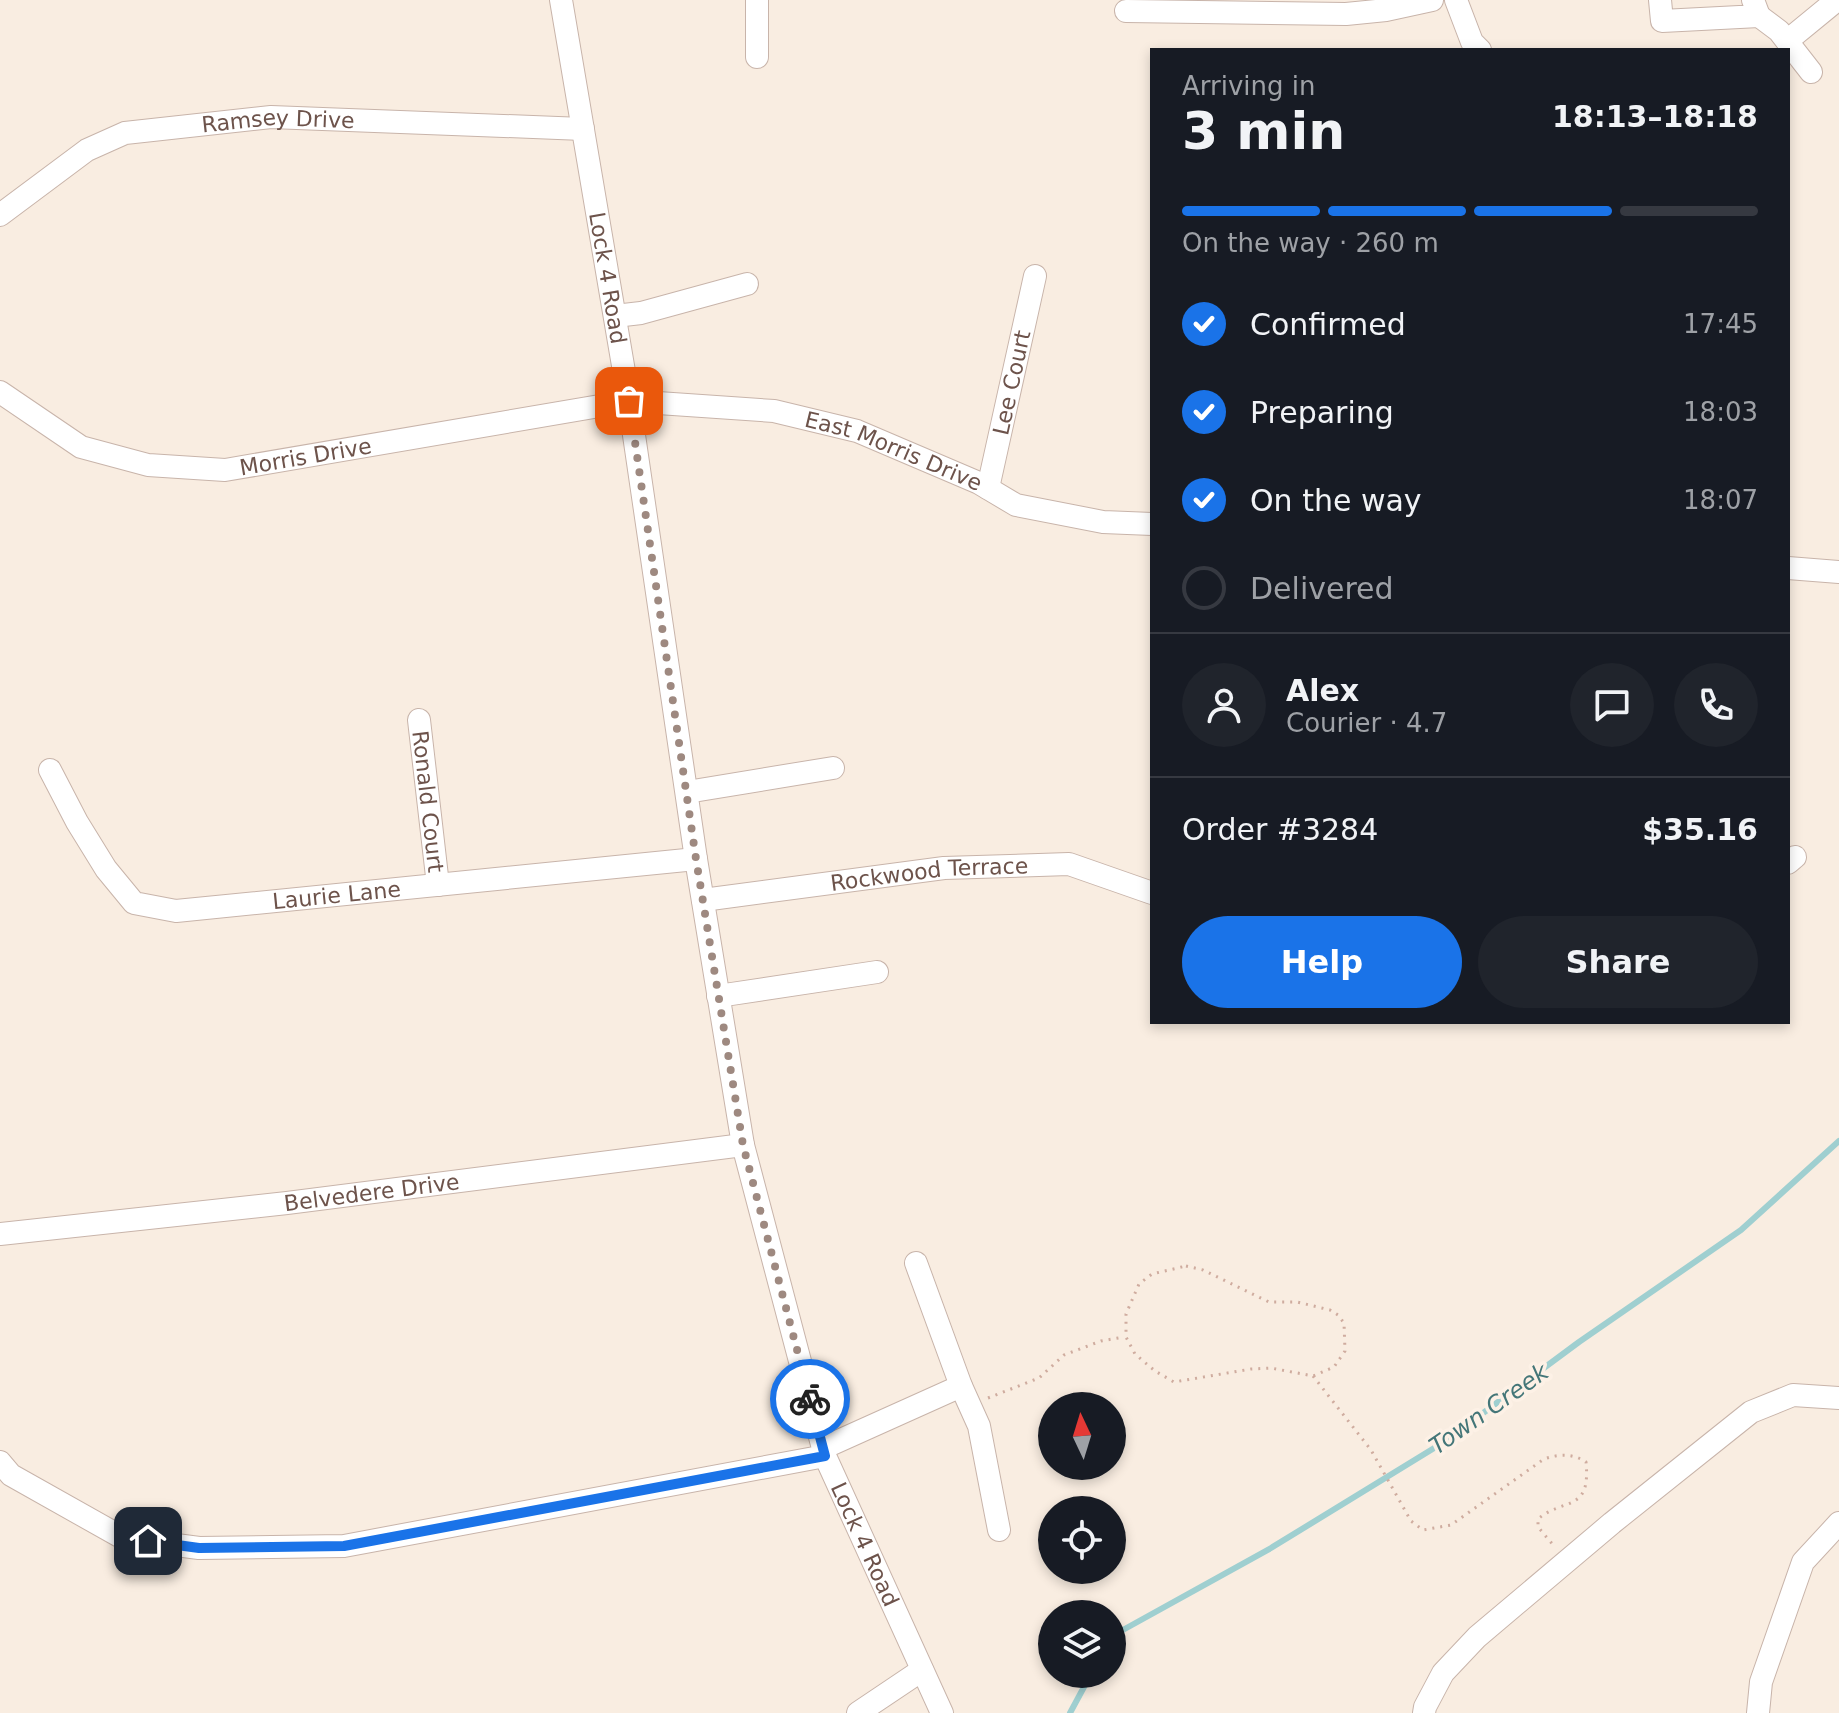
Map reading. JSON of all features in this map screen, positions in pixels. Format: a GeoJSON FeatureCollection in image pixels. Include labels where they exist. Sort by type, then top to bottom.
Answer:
{"type":"FeatureCollection","features":[{"type":"Feature","properties":{"kind":"street","name":"Lock 4 Road"},"geometry":{"type":"LineString","coordinates":[[561,0],[629,401],[696,859],[743,1145],[824,1452],[942,1713]]}},
{"type":"Feature","properties":{"kind":"street"},"geometry":{"type":"LineString","coordinates":[[757,0],[757,57]]}},
{"type":"Feature","properties":{"kind":"street"},"geometry":{"type":"LineString","coordinates":[[1126,11],[1346,14],[1386,10],[1432,0]]}},
{"type":"Feature","properties":{"kind":"street"},"geometry":{"type":"LineString","coordinates":[[1456,0],[1472,42],[1478,48]]}},
{"type":"Feature","properties":{"kind":"street"},"geometry":{"type":"LineString","coordinates":[[1660,0],[1662,21],[1756,8],[1779,31],[1811,72]]}},
{"type":"Feature","properties":{"kind":"street"},"geometry":{"type":"LineString","coordinates":[[1787,41],[1837,0]]}},
{"type":"Feature","properties":{"kind":"street","name":"Ramsey Drive"},"geometry":{"type":"LineString","coordinates":[[0,215],[87,150],[125,133],[271,117],[583,129]]}},
{"type":"Feature","properties":{"kind":"street","name":"Lee Court"},"geometry":{"type":"LineString","coordinates":[[988,488],[1035,276]]}},
{"type":"Feature","properties":{"kind":"street"},"geometry":{"type":"LineString","coordinates":[[615,316],[641,313],[747,284]]}},
{"type":"Feature","properties":{"kind":"street","name":"Morris Drive"},"geometry":{"type":"LineString","coordinates":[[0,392],[81,447],[148,465],[225,470],[629,401]]}},
{"type":"Feature","properties":{"kind":"street","name":"East Morris Drive"},"geometry":{"type":"LineString","coordinates":[[629,401],[774,411],[857,431],[988,488],[1016,505],[1103,522],[1150,524]]}},
{"type":"Feature","properties":{"kind":"street"},"geometry":{"type":"LineString","coordinates":[[1790,568],[1839,572]]}},
{"type":"Feature","properties":{"kind":"street","name":"Ronald Court"},"geometry":{"type":"LineString","coordinates":[[419,720],[438,885]]}},
{"type":"Feature","properties":{"kind":"street"},"geometry":{"type":"LineString","coordinates":[[687,792],[833,768]]}},
{"type":"Feature","properties":{"kind":"street","name":"Laurie Lane"},"geometry":{"type":"LineString","coordinates":[[50,770],[106,869],[134,903],[176,911],[696,859]]}},
{"type":"Feature","properties":{"kind":"street","name":"Rockwood Terrace"},"geometry":{"type":"LineString","coordinates":[[703,900],[944,868],[1069,864],[1150,892]]}},
{"type":"Feature","properties":{"kind":"street"},"geometry":{"type":"LineString","coordinates":[[718,996],[877,972]]}},
{"type":"Feature","properties":{"kind":"street","name":"Belvedere Drive"},"geometry":{"type":"LineString","coordinates":[[0,1234],[287,1203],[743,1145]]}},
{"type":"Feature","properties":{"kind":"street"},"geometry":{"type":"LineString","coordinates":[[916,1263],[979,1426],[999,1530]]}},
{"type":"Feature","properties":{"kind":"street"},"geometry":{"type":"LineString","coordinates":[[0,1462],[11,1475],[123,1538],[199,1548],[344,1546],[824,1452],[965,1395]]}},
{"type":"Feature","properties":{"kind":"street"},"geometry":{"type":"LineString","coordinates":[[1424,1713],[1443,1673],[1477,1637],[1751,1412],[1793,1395],[1839,1398]]}},
{"type":"Feature","properties":{"kind":"street"},"geometry":{"type":"LineString","coordinates":[[1758,1713],[1761,1682],[1803,1562],[1839,1523]]}},
{"type":"Feature","properties":{"kind":"street"},"geometry":{"type":"LineString","coordinates":[[858,1713],[922,1670]]}},
{"type":"Feature","properties":{"kind":"path"},"geometry":{"type":"LineString","coordinates":[[1186,1266],[1203,1270],[1269,1302],[1297,1302],[1330,1310],[1344,1323],[1345,1351],[1334,1367],[1313,1376],[1271,1368],[1174,1382],[1135,1354],[1126,1337],[1126,1314],[1139,1284],[1152,1274],[1186,1266]]}},
{"type":"Feature","properties":{"kind":"path"},"geometry":{"type":"LineString","coordinates":[[965,1395],[1039,1378],[1064,1355],[1101,1341],[1126,1337]]}},
{"type":"Feature","properties":{"kind":"path"},"geometry":{"type":"LineString","coordinates":[[1313,1376],[1371,1450],[1411,1521],[1423,1530],[1451,1525],[1544,1459],[1558,1454],[1578,1456],[1586,1462],[1588,1477],[1583,1493],[1571,1505],[1545,1513],[1538,1519],[1538,1527],[1566,1562]]}},
{"type":"Feature","properties":{"kind":"waterway","name":"Town Creek"},"geometry":{"type":"LineString","coordinates":[[1126,1628],[1271,1548],[1444,1442],[1579,1342],[1741,1230],[1839,1141]]}},
{"type":"Feature","properties":{"kind":"waterway","name":"Town Creek"},"geometry":{"type":"LineString","coordinates":[[1070,1713],[1083,1688]]}},
{"type":"Feature","properties":{"kind":"way so far"},"geometry":{"type":"LineString","coordinates":[[629,401],[696,859],[743,1145],[810,1399]]}},
{"type":"Feature","properties":{"kind":"route"},"geometry":{"type":"LineString","coordinates":[[148,1541],[199,1548],[344,1546],[825,1456],[810,1399]]}}]}
